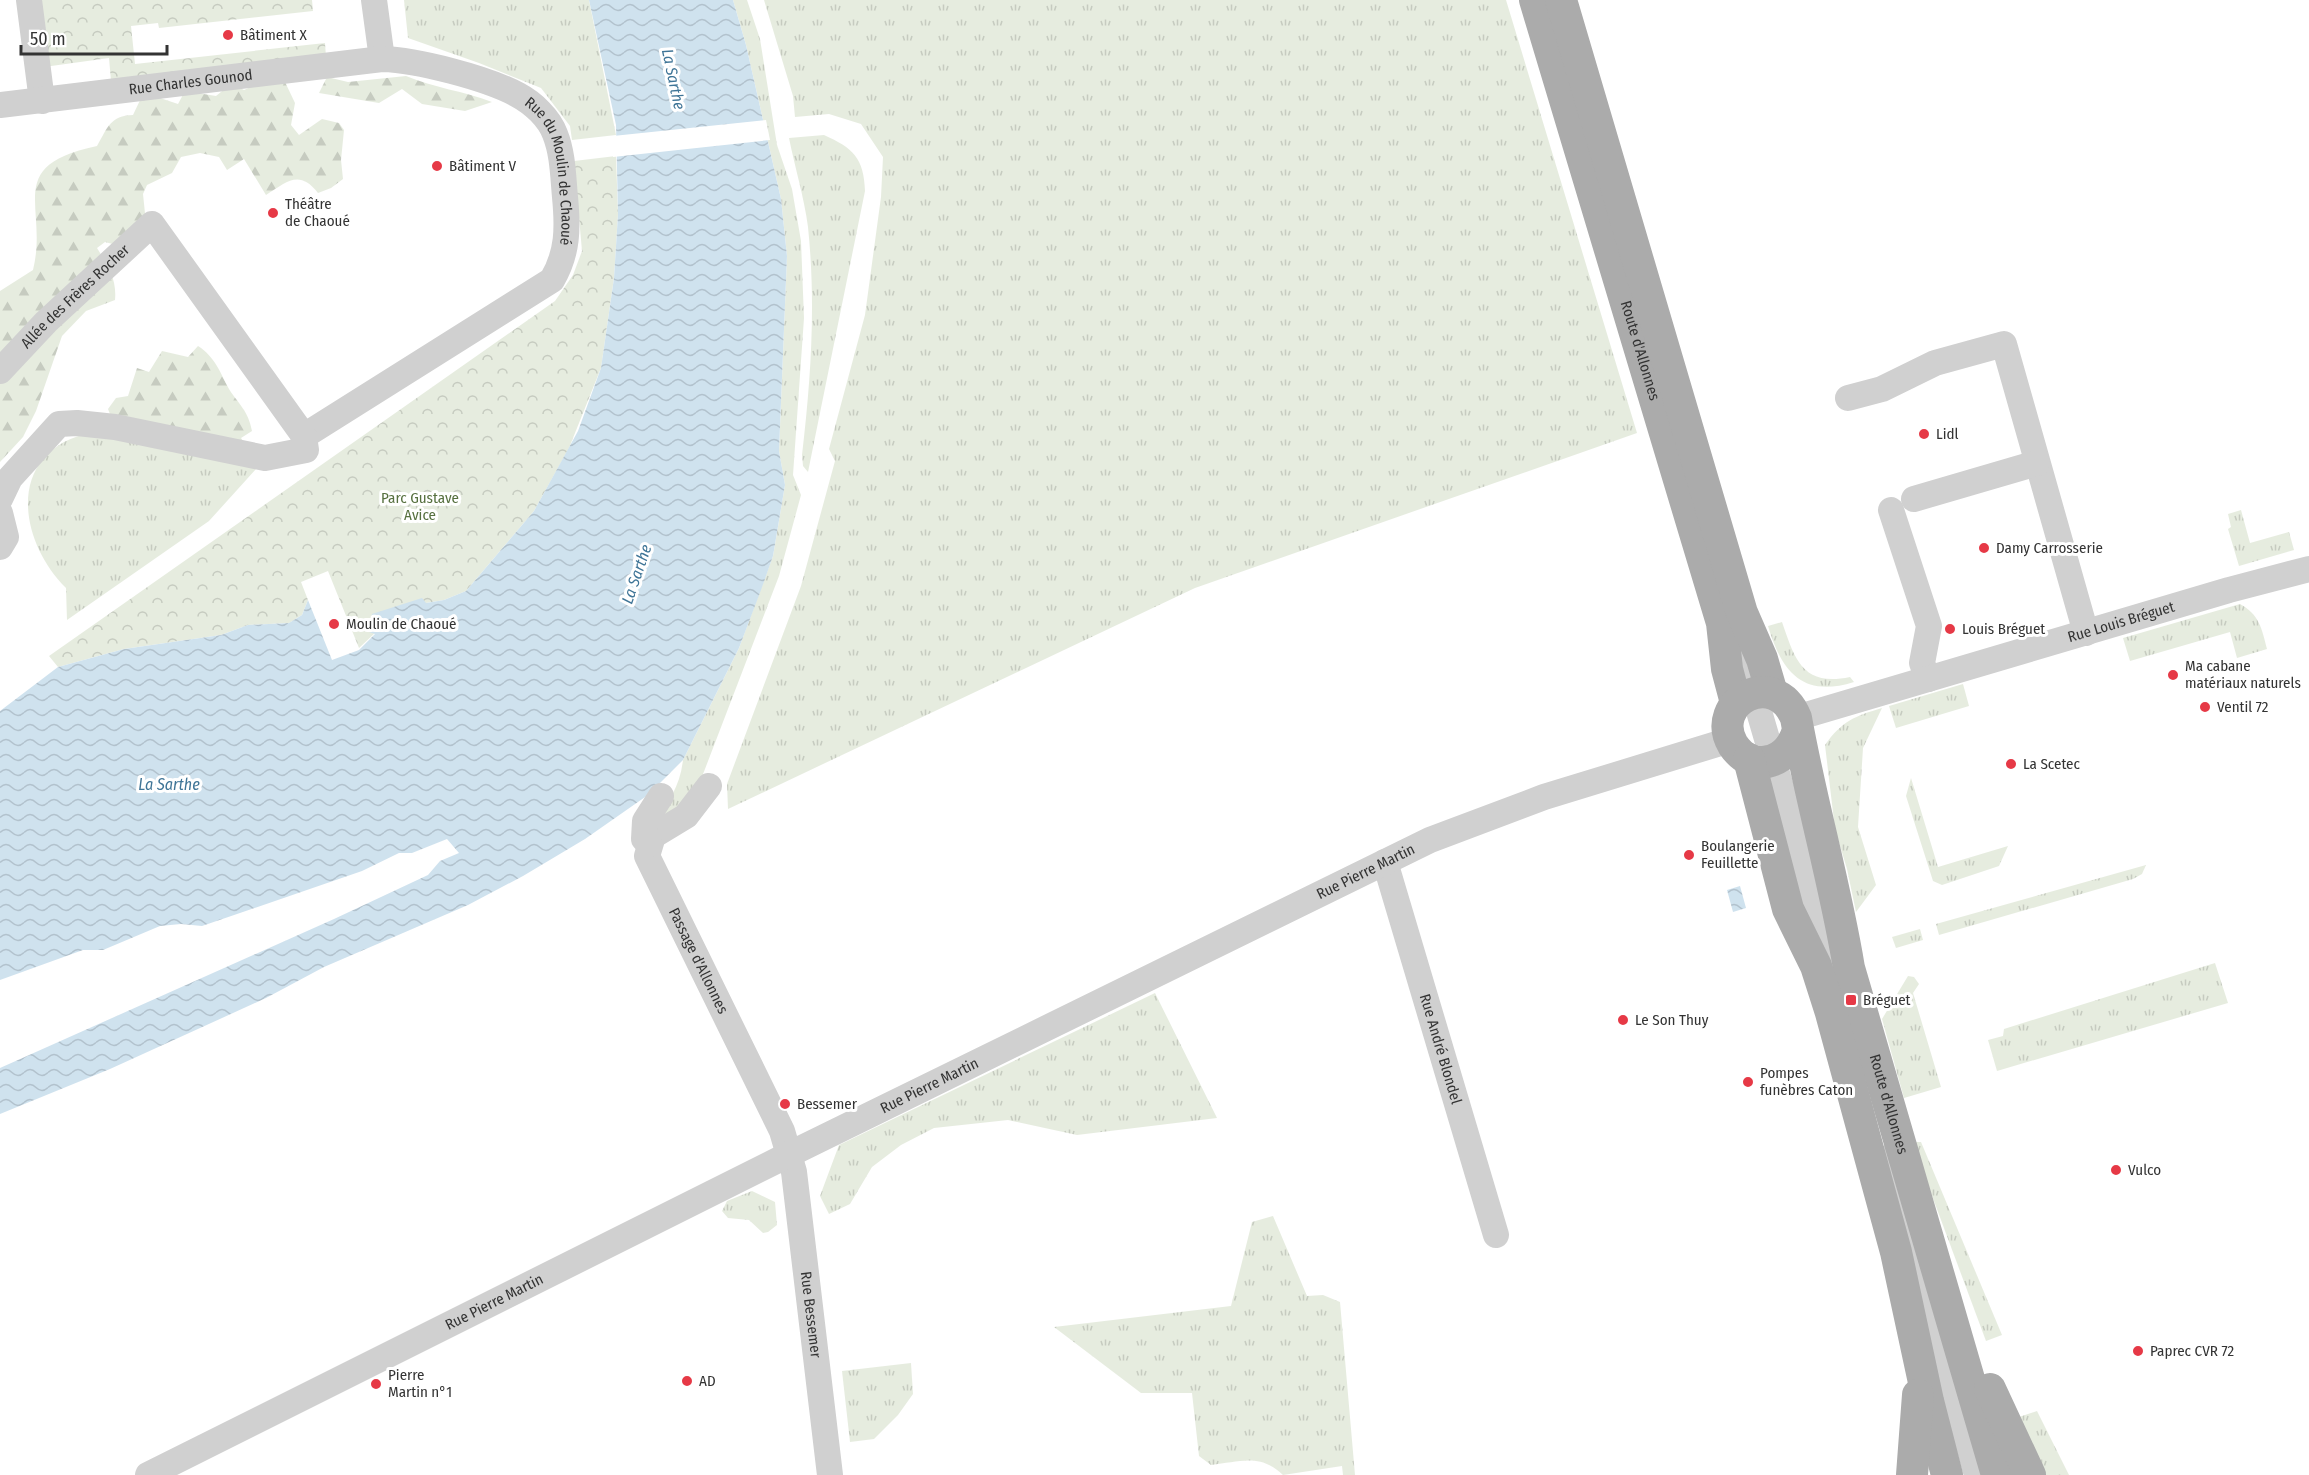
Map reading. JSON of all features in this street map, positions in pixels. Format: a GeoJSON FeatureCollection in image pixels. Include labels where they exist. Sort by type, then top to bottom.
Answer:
{"type":"FeatureCollection","features":[{"type":"Feature","properties":{"kind":"main road","name":"Route d'Allonnes"},"geometry":{"type":"LineString","coordinates":[[1535,0],[1722,623],[1727,669],[1754,696],[1787,702],[1797,724],[1837,895],[1849,968],[1997,1475]]}},
{"type":"Feature","properties":{"kind":"main road","name":"Route d'Allonnes"},"geometry":{"type":"LineString","coordinates":[[1561,0],[1742,613],[1762,659],[1754,696],[1728,720],[1751,753],[1788,909],[1816,966],[1831,1013],[1896,1252],[1947,1475]]}},
{"type":"Feature","properties":{"kind":"main road"},"geometry":{"type":"LineString","coordinates":[[1751,753],[1790,748],[1797,724]]}},
{"type":"Feature","properties":{"kind":"main road"},"geometry":{"type":"LineString","coordinates":[[1928,1242],[1961,1314],[1998,1412],[2030,1475]]}},
{"type":"Feature","properties":{"kind":"main road"},"geometry":{"type":"LineString","coordinates":[[1912,1475],[1918,1389],[1913,1331]]}},
{"type":"Feature","properties":{"kind":"street"},"geometry":{"type":"LineString","coordinates":[[29,0],[42,100]]}},
{"type":"Feature","properties":{"kind":"street"},"geometry":{"type":"LineString","coordinates":[[374,0],[382,59]]}},
{"type":"Feature","properties":{"kind":"street"},"geometry":{"type":"LineString","coordinates":[[1549,0],[1754,696],[1751,753],[1977,1475]]}},
{"type":"Feature","properties":{"kind":"street","name":"Rue Charles Gounod"},"geometry":{"type":"LineString","coordinates":[[0,105],[382,59]]}},
{"type":"Feature","properties":{"kind":"street","name":"Rue du Moulin de Chaoué"},"geometry":{"type":"LineString","coordinates":[[303,436],[538,291],[552,280],[561,265],[566,248],[568,229],[561,156],[555,132],[533,105],[517,94],[472,78],[411,62],[382,59]]}},
{"type":"Feature","properties":{"kind":"street","name":"Allée des Frères Rocher"},"geometry":{"type":"LineString","coordinates":[[0,371],[46,322],[152,224],[303,436]]}},
{"type":"Feature","properties":{"kind":"street"},"geometry":{"type":"LineString","coordinates":[[1848,398],[1882,389],[1935,363],[2004,344],[2085,633]]}},
{"type":"Feature","properties":{"kind":"street"},"geometry":{"type":"LineString","coordinates":[[0,499],[10,478],[59,424],[115,427],[265,458],[306,450],[303,436]]}},
{"type":"Feature","properties":{"kind":"street"},"geometry":{"type":"LineString","coordinates":[[1928,679],[1923,663],[1929,626],[1903,505],[2037,463]]}},
{"type":"Feature","properties":{"kind":"street"},"geometry":{"type":"LineString","coordinates":[[0,513],[6,537],[0,547]]}},
{"type":"Feature","properties":{"kind":"street","name":"Rue Louis Bréguet"},"geometry":{"type":"LineString","coordinates":[[1797,724],[1928,679],[2309,569]]}},
{"type":"Feature","properties":{"kind":"street","name":"Rue Pierre Martin"},"geometry":{"type":"LineString","coordinates":[[148,1475],[790,1154],[1384,862],[1496,814],[1751,753]]}},
{"type":"Feature","properties":{"kind":"street"},"geometry":{"type":"LineString","coordinates":[[648,844],[653,836],[686,816],[709,786]]}},
{"type":"Feature","properties":{"kind":"street","name":"Passage d'Allonnes"},"geometry":{"type":"LineString","coordinates":[[661,796],[645,821],[644,839],[648,844],[647,856],[782,1131],[790,1154]]}},
{"type":"Feature","properties":{"kind":"street","name":"Rue André Blondel"},"geometry":{"type":"LineString","coordinates":[[1384,862],[1496,1235]]}},
{"type":"Feature","properties":{"kind":"street","name":"Rue Bessemer"},"geometry":{"type":"LineString","coordinates":[[790,1154],[830,1475]]}},
{"type":"Feature","properties":{"kind":"green space"},"geometry":{"type":"Polygon","coordinates":[[[36,0],[312,0],[313,11],[159,28],[158,23],[131,26],[135,64],[325,43],[326,57],[111,81],[109,58],[44,67],[36,0]]]}},
{"type":"Feature","properties":{"kind":"green space"},"geometry":{"type":"Polygon","coordinates":[[[404,0],[589,0],[616,135],[572,140],[570,126],[541,88],[408,38],[404,0]]]}},
{"type":"Feature","properties":{"kind":"green space"},"geometry":{"type":"Polygon","coordinates":[[[733,0],[747,0],[760,39],[777,145],[792,189],[801,241],[804,318],[793,475],[801,495],[779,576],[700,782],[685,803],[653,823],[673,793],[683,760],[739,648],[773,556],[785,485],[779,451],[787,256],[781,199],[746,45],[733,0]]]}},
{"type":"Feature","properties":{"kind":"green space"},"geometry":{"type":"Polygon","coordinates":[[[764,0],[1506,0],[1637,433],[1195,588],[728,809],[727,784],[801,586],[835,461],[829,449],[865,315],[881,197],[883,157],[861,124],[829,114],[795,117],[793,96],[764,0]]]}},
{"type":"Feature","properties":{"kind":"green space"},"geometry":{"type":"Polygon","coordinates":[[[406,76],[492,102],[465,111],[422,104],[402,89],[379,103],[319,93],[327,77],[348,82],[406,76]]]}},
{"type":"Feature","properties":{"kind":"green space"},"geometry":{"type":"Polygon","coordinates":[[[265,81],[285,82],[295,103],[291,125],[299,135],[322,119],[339,123],[344,130],[341,160],[343,179],[331,188],[318,193],[305,181],[293,180],[266,195],[244,159],[227,170],[219,157],[200,153],[181,157],[172,173],[147,185],[143,194],[146,223],[124,247],[105,242],[97,248],[113,279],[115,300],[86,311],[62,336],[36,411],[23,437],[0,462],[0,291],[33,270],[36,247],[35,192],[39,177],[49,165],[68,154],[97,146],[114,120],[133,115],[142,96],[154,96],[178,104],[185,91],[216,96],[229,87],[244,90],[265,81]]]}},
{"type":"Feature","properties":{"kind":"green space"},"geometry":{"type":"Polygon","coordinates":[[[824,135],[842,145],[855,156],[862,170],[865,191],[808,472],[803,466],[802,455],[808,398],[812,284],[808,227],[789,138],[824,135]]]}},
{"type":"Feature","properties":{"kind":"green space","name":"Parc Gustave Avice"},"geometry":{"type":"Polygon","coordinates":[[[616,156],[618,214],[614,278],[601,368],[569,448],[534,511],[466,591],[444,600],[426,603],[375,633],[359,648],[328,571],[301,582],[308,600],[302,615],[289,623],[248,625],[221,635],[124,649],[58,667],[49,656],[555,301],[573,275],[582,251],[574,161],[616,156]]]}},
{"type":"Feature","properties":{"kind":"green space"},"geometry":{"type":"Polygon","coordinates":[[[198,346],[213,360],[248,418],[252,431],[241,438],[245,444],[115,427],[108,409],[116,398],[128,396],[137,368],[149,372],[162,351],[188,357],[198,346]]]}},
{"type":"Feature","properties":{"kind":"green space"},"geometry":{"type":"Polygon","coordinates":[[[94,432],[257,468],[209,521],[67,620],[66,588],[49,567],[37,544],[30,520],[28,497],[33,475],[46,456],[66,441],[94,432]]]}},
{"type":"Feature","properties":{"kind":"green space"},"geometry":{"type":"Polygon","coordinates":[[[2241,510],[2250,543],[2289,532],[2294,550],[2239,566],[2228,529],[2231,527],[2228,514],[2241,510]]]}},
{"type":"Feature","properties":{"kind":"green space"},"geometry":{"type":"Polygon","coordinates":[[[2240,604],[2256,617],[2267,649],[2237,658],[2230,632],[2130,661],[2123,638],[2240,604]]]}},
{"type":"Feature","properties":{"kind":"green space"},"geometry":{"type":"Polygon","coordinates":[[[1782,622],[1803,668],[1821,678],[1850,677],[1854,682],[1821,687],[1797,678],[1780,657],[1768,626],[1782,622]]]}},
{"type":"Feature","properties":{"kind":"green space"},"geometry":{"type":"Polygon","coordinates":[[[1963,684],[1969,706],[1896,728],[1889,706],[1963,684]]]}},
{"type":"Feature","properties":{"kind":"green space"},"geometry":{"type":"Polygon","coordinates":[[[1882,708],[1863,748],[1858,827],[1876,885],[1856,912],[1847,869],[1835,829],[1825,745],[1837,730],[1850,720],[1882,708]]]}},
{"type":"Feature","properties":{"kind":"green space"},"geometry":{"type":"Polygon","coordinates":[[[1911,778],[1938,867],[2008,846],[1999,866],[1942,885],[1933,881],[1906,796],[1911,778]]]}},
{"type":"Feature","properties":{"kind":"green space"},"geometry":{"type":"Polygon","coordinates":[[[2146,865],[2142,874],[2133,879],[1939,935],[1936,924],[2146,865]]]}},
{"type":"Feature","properties":{"kind":"green space"},"geometry":{"type":"Polygon","coordinates":[[[1920,929],[1923,940],[1896,948],[1892,937],[1920,929]]]}},
{"type":"Feature","properties":{"kind":"green space"},"geometry":{"type":"Polygon","coordinates":[[[2215,963],[2228,1003],[1997,1071],[1988,1040],[2003,1036],[2004,1029],[2215,963]]]}},
{"type":"Feature","properties":{"kind":"green space"},"geometry":{"type":"Polygon","coordinates":[[[1908,976],[1914,977],[1919,984],[1913,993],[1941,1087],[1904,1098],[1882,1019],[1908,976]]]}},
{"type":"Feature","properties":{"kind":"green space"},"geometry":{"type":"Polygon","coordinates":[[[1155,993],[1217,1118],[1077,1135],[1008,1120],[934,1128],[901,1145],[872,1167],[850,1204],[829,1214],[820,1196],[839,1145],[1155,993]]]}},
{"type":"Feature","properties":{"kind":"green space"},"geometry":{"type":"Polygon","coordinates":[[[1912,1142],[1921,1142],[2002,1335],[1986,1341],[1912,1142]]]}},
{"type":"Feature","properties":{"kind":"green space"},"geometry":{"type":"Polygon","coordinates":[[[752,1191],[775,1202],[777,1225],[768,1232],[763,1233],[749,1220],[728,1218],[722,1211],[727,1201],[752,1191]]]}},
{"type":"Feature","properties":{"kind":"green space"},"geometry":{"type":"Polygon","coordinates":[[[1273,1216],[1307,1296],[1323,1295],[1340,1302],[1355,1475],[1343,1475],[1342,1466],[1283,1475],[1258,1461],[1211,1465],[1199,1456],[1192,1393],[1141,1393],[1054,1327],[1231,1306],[1252,1222],[1273,1216]]]}},
{"type":"Feature","properties":{"kind":"green space"},"geometry":{"type":"Polygon","coordinates":[[[911,1363],[913,1394],[898,1415],[874,1439],[850,1442],[842,1371],[911,1363]]]}},
{"type":"Feature","properties":{"kind":"green space"},"geometry":{"type":"Polygon","coordinates":[[[2037,1411],[2069,1475],[2041,1475],[2016,1418],[2037,1411]]]}},
{"type":"Feature","properties":{"kind":"water","name":"La Sarthe"},"geometry":{"type":"Polygon","coordinates":[[[589,0],[733,0],[746,45],[781,199],[787,256],[779,451],[785,485],[773,556],[739,648],[683,760],[648,795],[585,839],[468,905],[324,967],[266,998],[110,1069],[0,1114],[0,1068],[428,875],[440,861],[459,853],[447,839],[412,853],[399,853],[362,871],[202,926],[181,924],[160,926],[103,950],[83,950],[0,980],[0,711],[58,667],[124,649],[221,635],[248,625],[289,623],[302,615],[308,600],[332,660],[359,650],[375,634],[369,632],[372,614],[422,598],[426,603],[444,600],[466,591],[534,511],[578,431],[601,368],[614,278],[618,214],[616,125],[589,0]]]}},
{"type":"Feature","properties":{"kind":"water"},"geometry":{"type":"Polygon","coordinates":[[[1740,886],[1746,908],[1733,912],[1727,890],[1740,886]]]}},
{"type":"Feature","properties":{"kind":"pier"},"geometry":{"type":"Polygon","coordinates":[[[766,120],[770,140],[613,157],[613,136],[766,120]]]}},
{"type":"Feature","properties":{"kind":"place","name":"Bâtiment X"},"geometry":{"type":"Point","coordinates":[228,35]}},
{"type":"Feature","properties":{"kind":"place","name":"Bâtiment V"},"geometry":{"type":"Point","coordinates":[437,166]}},
{"type":"Feature","properties":{"kind":"place","name":"Théâtre de Chaoué"},"geometry":{"type":"Point","coordinates":[273,213]}},
{"type":"Feature","properties":{"kind":"place","name":"Lidl"},"geometry":{"type":"Point","coordinates":[1924,434]}},
{"type":"Feature","properties":{"kind":"place","name":"Damy Carrosserie"},"geometry":{"type":"Point","coordinates":[1984,548]}},
{"type":"Feature","properties":{"kind":"place","name":"Moulin de Chaoué"},"geometry":{"type":"Point","coordinates":[334,624]}},
{"type":"Feature","properties":{"kind":"place","name":"Louis Bréguet"},"geometry":{"type":"Point","coordinates":[1950,629]}},
{"type":"Feature","properties":{"kind":"place","name":"Ma cabane matériaux naturels"},"geometry":{"type":"Point","coordinates":[2173,675]}},
{"type":"Feature","properties":{"kind":"place","name":"Ventil 72"},"geometry":{"type":"Point","coordinates":[2205,707]}},
{"type":"Feature","properties":{"kind":"place","name":"La Scetec"},"geometry":{"type":"Point","coordinates":[2011,764]}},
{"type":"Feature","properties":{"kind":"place","name":"Boulangerie Feuillette"},"geometry":{"type":"Point","coordinates":[1689,855]}},
{"type":"Feature","properties":{"kind":"place","name":"Bréguet"},"geometry":{"type":"Point","coordinates":[1851,1000]}},
{"type":"Feature","properties":{"kind":"place","name":"Le Son Thuy"},"geometry":{"type":"Point","coordinates":[1623,1020]}},
{"type":"Feature","properties":{"kind":"place","name":"Pompes funèbres Caton"},"geometry":{"type":"Point","coordinates":[1748,1082]}},
{"type":"Feature","properties":{"kind":"place","name":"Bessemer"},"geometry":{"type":"Point","coordinates":[785,1104]}},
{"type":"Feature","properties":{"kind":"place","name":"Vulco"},"geometry":{"type":"Point","coordinates":[2116,1170]}},
{"type":"Feature","properties":{"kind":"place","name":"Paprec CVR 72"},"geometry":{"type":"Point","coordinates":[2138,1351]}},
{"type":"Feature","properties":{"kind":"place","name":"AD"},"geometry":{"type":"Point","coordinates":[687,1381]}},
{"type":"Feature","properties":{"kind":"place","name":"Pierre Martin n°1"},"geometry":{"type":"Point","coordinates":[376,1384]}}]}
